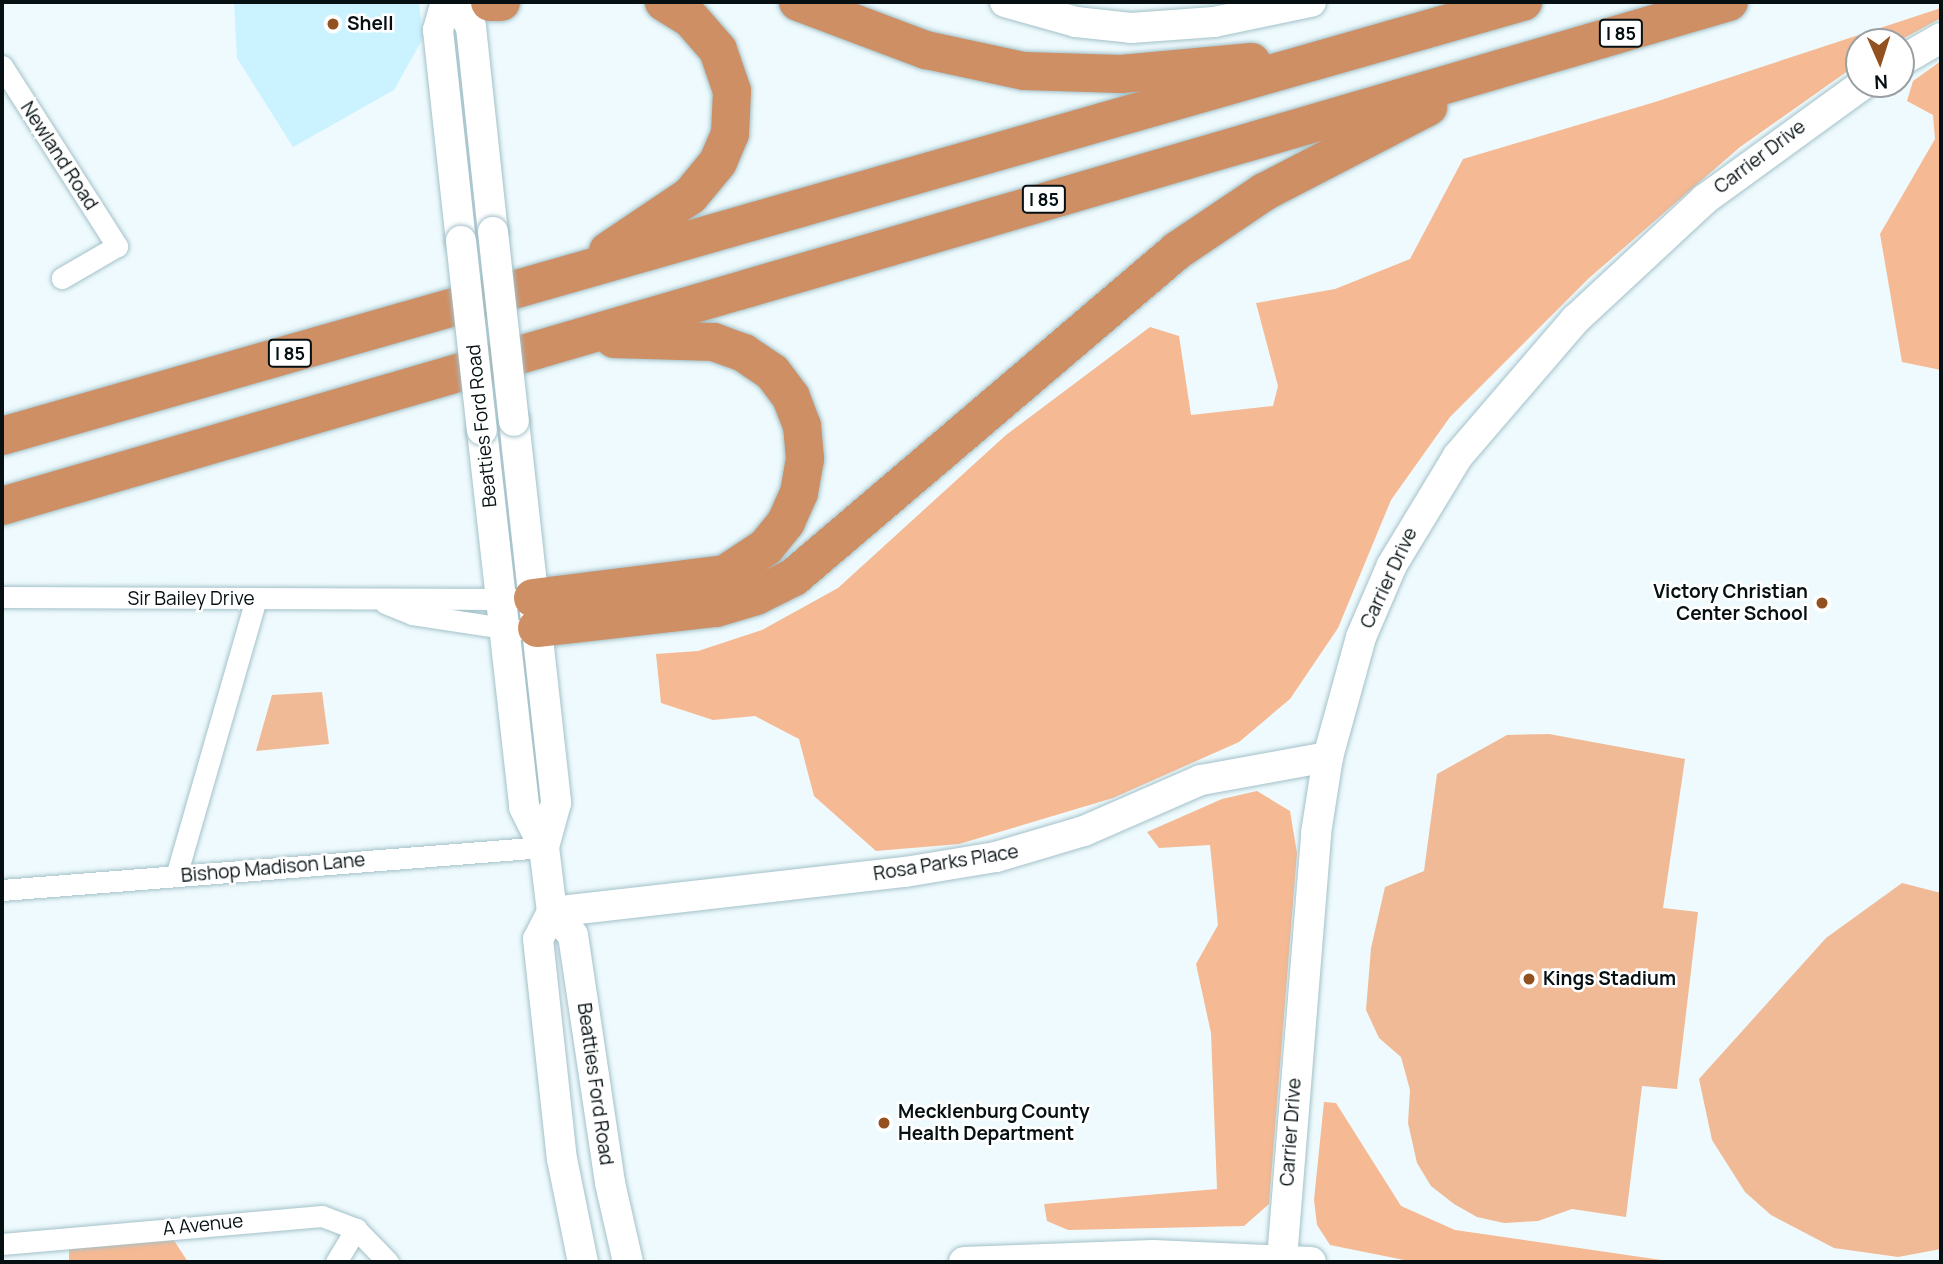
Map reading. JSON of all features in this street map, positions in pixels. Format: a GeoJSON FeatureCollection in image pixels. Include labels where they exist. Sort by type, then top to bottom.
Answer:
{"type":"FeatureCollection","features":[{"type":"Feature","properties":{"kind":"highway"},"geometry":{"type":"LineString","coordinates":[[490,2],[501,2]]}},
{"type":"Feature","properties":{"kind":"highway"},"geometry":{"type":"LineString","coordinates":[[578,270],[690,196],[718,162],[730,134],[733,91],[718,50],[691,19],[664,2]]}},
{"type":"Feature","properties":{"kind":"highway"},"geometry":{"type":"LineString","coordinates":[[798,2],[937,53],[1055,74],[1142,73],[1354,51]]}},
{"type":"Feature","properties":{"kind":"highway","name":"I 85"},"geometry":{"type":"LineString","coordinates":[[2,436],[578,270],[703,239],[1523,2]]}},
{"type":"Feature","properties":{"kind":"highway","name":"I 85"},"geometry":{"type":"LineString","coordinates":[[2,506],[576,340],[719,293],[1729,2]]}},
{"type":"Feature","properties":{"kind":"highway"},"geometry":{"type":"LineString","coordinates":[[519,615],[716,608],[756,596],[794,577],[1189,242],[1307,168],[1513,64]]}},
{"type":"Feature","properties":{"kind":"highway"},"geometry":{"type":"LineString","coordinates":[[519,615],[724,573],[754,558],[777,534],[794,508],[802,477],[805,442],[798,411],[782,383],[758,362],[729,347],[698,340],[576,340]]}},
{"type":"Feature","properties":{"kind":"street","name":"Beatties Ford Road"},"geometry":{"type":"LineString","coordinates":[[446,2],[438,30],[482,430],[556,803],[544,847],[552,912],[538,939],[562,1159],[583,1262]]}},
{"type":"Feature","properties":{"kind":"street","name":"Beatties Ford Road"},"geometry":{"type":"LineString","coordinates":[[457,2],[471,27],[514,421],[519,615]]}},
{"type":"Feature","properties":{"kind":"street"},"geometry":{"type":"LineString","coordinates":[[1005,2],[1051,9],[1105,26],[1156,28],[1245,17],[1311,2]]}},
{"type":"Feature","properties":{"kind":"street"},"geometry":{"type":"LineString","coordinates":[[1915,53],[1941,38]]}},
{"type":"Feature","properties":{"kind":"street","name":"Newland Road"},"geometry":{"type":"LineString","coordinates":[[2,66],[117,246],[62,278]]}},
{"type":"Feature","properties":{"kind":"street","name":"Carrier Drive"},"geometry":{"type":"LineString","coordinates":[[1282,1259],[1316,833],[1328,757],[1354,659],[1392,565],[1432,495],[1489,416],[1576,318],[1663,235],[1745,166],[1845,97]]}},
{"type":"Feature","properties":{"kind":"street","name":"Sir Bailey Drive"},"geometry":{"type":"LineString","coordinates":[[2,597],[379,601],[519,615]]}},
{"type":"Feature","properties":{"kind":"street"},"geometry":{"type":"LineString","coordinates":[[176,876],[256,599]]}},
{"type":"Feature","properties":{"kind":"street","name":"Sir Bailey Drive"},"geometry":{"type":"LineString","coordinates":[[379,601],[412,614],[519,615]]}},
{"type":"Feature","properties":{"kind":"street","name":"Rosa Parks Place"},"geometry":{"type":"LineString","coordinates":[[552,912],[905,872],[996,857],[1084,831],[1201,780],[1328,757]]}},
{"type":"Feature","properties":{"kind":"street","name":"Bishop Madison Lane"},"geometry":{"type":"LineString","coordinates":[[2,890],[544,847]]}},
{"type":"Feature","properties":{"kind":"street","name":"Beatties Ford Road"},"geometry":{"type":"LineString","coordinates":[[552,912],[573,935],[610,1183],[628,1262]]}},
{"type":"Feature","properties":{"kind":"street","name":"A Avenue"},"geometry":{"type":"LineString","coordinates":[[2,1244],[312,1216],[356,1228]]}},
{"type":"Feature","properties":{"kind":"street"},"geometry":{"type":"LineString","coordinates":[[336,1262],[356,1228],[388,1262]]}},
{"type":"Feature","properties":{"kind":"street"},"geometry":{"type":"LineString","coordinates":[[964,1262],[1153,1255],[1311,1262]]}},
{"type":"Feature","properties":{"kind":"shaded area"},"geometry":{"type":"Polygon","coordinates":[[[234,2],[419,2],[423,38],[394,90],[293,147],[237,58],[234,2]]]}},
{"type":"Feature","properties":{"kind":"shaded area"},"geometry":{"type":"Polygon","coordinates":[[[1941,8],[1941,18],[1915,32],[1915,28],[1880,28],[1941,8]]]}},
{"type":"Feature","properties":{"kind":"shaded area"},"geometry":{"type":"Polygon","coordinates":[[[1845,40],[1845,73],[1740,147],[1589,278],[1450,417],[1391,500],[1338,628],[1290,699],[1239,742],[1113,798],[959,844],[876,851],[814,796],[799,739],[755,716],[713,720],[661,703],[656,654],[698,651],[762,630],[838,588],[1006,435],[1150,327],[1179,336],[1191,415],[1273,406],[1278,386],[1256,303],[1335,289],[1410,259],[1463,159],[1655,102],[1845,40]]]}},
{"type":"Feature","properties":{"kind":"shaded area"},"geometry":{"type":"Polygon","coordinates":[[[1941,61],[1941,370],[1902,362],[1880,234],[1935,139],[1933,115],[1907,101],[1908,98],[1915,98],[1915,80],[1941,61]]]}},
{"type":"Feature","properties":{"kind":"shaded area"},"geometry":{"type":"Polygon","coordinates":[[[322,692],[329,744],[256,751],[272,695],[322,692]]]}},
{"type":"Feature","properties":{"kind":"shaded area","name":"Kings Stadium"},"geometry":{"type":"Polygon","coordinates":[[[1549,734],[1685,759],[1663,908],[1698,912],[1677,1089],[1642,1086],[1626,1217],[1572,1209],[1538,1221],[1504,1223],[1477,1217],[1454,1204],[1431,1186],[1417,1163],[1408,1123],[1410,1090],[1401,1057],[1379,1038],[1366,1010],[1371,948],[1385,887],[1424,871],[1437,774],[1507,735],[1549,734]]]}},
{"type":"Feature","properties":{"kind":"shaded area"},"geometry":{"type":"Polygon","coordinates":[[[1257,791],[1290,811],[1297,853],[1269,1204],[1244,1226],[1068,1230],[1047,1221],[1044,1204],[1217,1189],[1211,1033],[1196,964],[1218,925],[1210,845],[1159,848],[1147,832],[1222,799],[1257,791]]]}},
{"type":"Feature","properties":{"kind":"shaded area"},"geometry":{"type":"Polygon","coordinates":[[[1902,883],[1941,893],[1941,1249],[1898,1257],[1834,1248],[1771,1215],[1745,1192],[1712,1140],[1699,1079],[1826,938],[1902,883]]]}},
{"type":"Feature","properties":{"kind":"shaded area"},"geometry":{"type":"Polygon","coordinates":[[[1324,1102],[1336,1103],[1401,1206],[1455,1230],[1675,1262],[1414,1262],[1330,1245],[1317,1225],[1314,1200],[1324,1102]]]}},
{"type":"Feature","properties":{"kind":"shaded area"},"geometry":{"type":"Polygon","coordinates":[[[173,1239],[188,1262],[69,1262],[69,1248],[173,1239]]]}},
{"type":"Feature","properties":{"kind":"place","name":"Shell"},"geometry":{"type":"Point","coordinates":[333,24]}},
{"type":"Feature","properties":{"kind":"place","name":"Victory Christian Center School"},"geometry":{"type":"Point","coordinates":[1822,603]}},
{"type":"Feature","properties":{"kind":"place","name":"Kings Stadium"},"geometry":{"type":"Point","coordinates":[1529,979]}},
{"type":"Feature","properties":{"kind":"place","name":"Mecklenburg County Health Department"},"geometry":{"type":"Point","coordinates":[884,1123]}}]}
